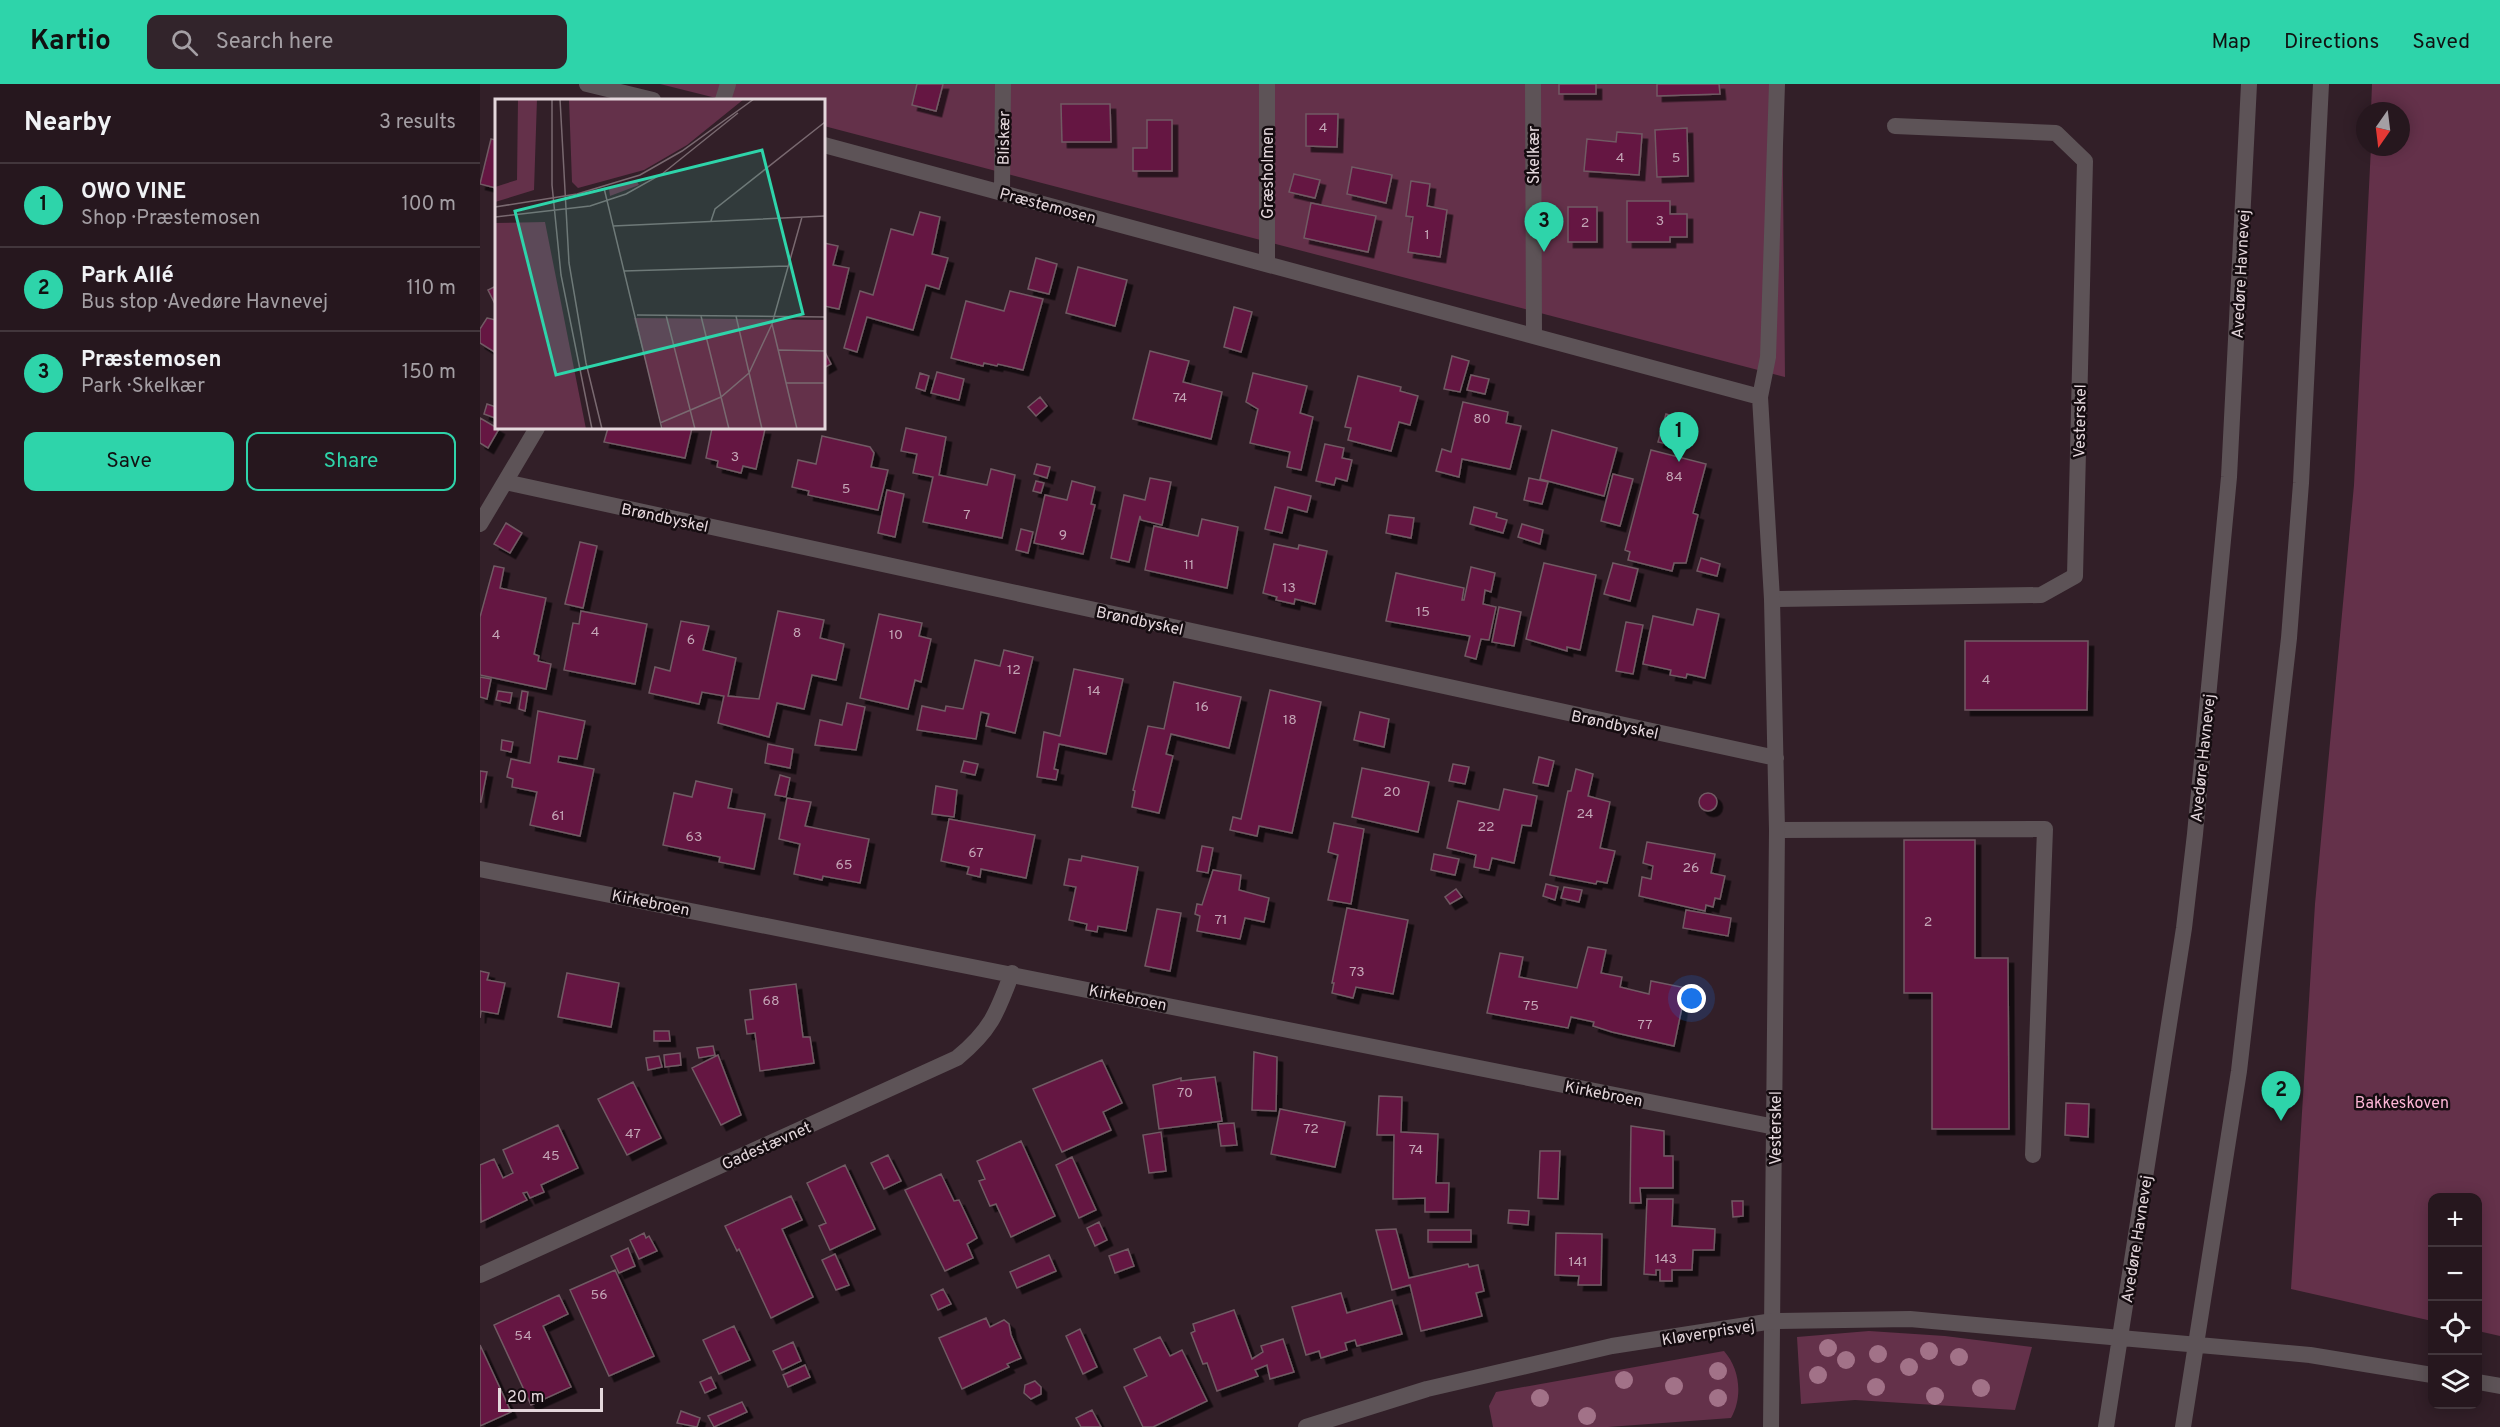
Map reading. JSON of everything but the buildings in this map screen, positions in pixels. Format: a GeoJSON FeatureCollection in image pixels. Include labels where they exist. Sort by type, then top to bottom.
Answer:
{"type":"FeatureCollection","features":[{"type":"Feature","properties":{"kind":"street"},"geometry":{"type":"LineString","coordinates":[[587,84],[649,99]]}},
{"type":"Feature","properties":{"kind":"street"},"geometry":{"type":"LineString","coordinates":[[723,99],[728,84]]}},
{"type":"Feature","properties":{"kind":"street","name":"Bliskær"},"geometry":{"type":"LineString","coordinates":[[1002,192],[1004,84]]}},
{"type":"Feature","properties":{"kind":"street","name":"Græsholmen"},"geometry":{"type":"LineString","coordinates":[[1267,84],[1267,263]]}},
{"type":"Feature","properties":{"kind":"street","name":"Skelkær"},"geometry":{"type":"LineString","coordinates":[[1533,84],[1534,334]]}},
{"type":"Feature","properties":{"kind":"street","name":"Vesterskel"},"geometry":{"type":"LineString","coordinates":[[1771,1427],[1777,830],[1772,599],[1760,397],[1768,357],[1777,84]]}},
{"type":"Feature","properties":{"kind":"street","name":"Avedøre Havnevej"},"geometry":{"type":"LineString","coordinates":[[2106,1427],[2184,927],[2196,823],[2229,477],[2249,84]]}},
{"type":"Feature","properties":{"kind":"street"},"geometry":{"type":"LineString","coordinates":[[2183,1427],[2239,1071],[2289,638],[2302,459],[2321,84]]}},
{"type":"Feature","properties":{"kind":"street","name":"Vesterskel"},"geometry":{"type":"LineString","coordinates":[[1772,599],[2041,595],[2075,576],[2085,161],[2056,133],[1895,126]]}},
{"type":"Feature","properties":{"kind":"street","name":"Præstemosen"},"geometry":{"type":"LineString","coordinates":[[825,145],[1534,334],[1760,397]]}},
{"type":"Feature","properties":{"kind":"street"},"geometry":{"type":"LineString","coordinates":[[480,524],[536,429]]}},
{"type":"Feature","properties":{"kind":"street","name":"Brøndbyskel"},"geometry":{"type":"LineString","coordinates":[[505,482],[1776,758]]}},
{"type":"Feature","properties":{"kind":"street"},"geometry":{"type":"LineString","coordinates":[[1777,830],[2045,829],[2033,1155]]}},
{"type":"Feature","properties":{"kind":"street","name":"Kirkebroen"},"geometry":{"type":"LineString","coordinates":[[480,868],[1775,1127]]}},
{"type":"Feature","properties":{"kind":"street","name":"Gadestævnet"},"geometry":{"type":"LineString","coordinates":[[480,1275],[957,1058],[986,1030],[996,1016],[1012,973]]}},
{"type":"Feature","properties":{"kind":"street","name":"Kløverprisvej"},"geometry":{"type":"LineString","coordinates":[[1306,1427],[1427,1389],[1612,1346],[1773,1321],[1910,1319],[2310,1355],[2428,1374]]}},
{"type":"Feature","properties":{"kind":"street"},"geometry":{"type":"LineString","coordinates":[[2482,1383],[2500,1386]]}},
{"type":"Feature","properties":{"kind":"green space"},"geometry":{"type":"Polygon","coordinates":[[[660,84],[1782,84],[1785,377],[825,126],[825,99],[720,99],[660,84]]]}},
{"type":"Feature","properties":{"kind":"green space","name":"Bakkeskoven"},"geometry":{"type":"Polygon","coordinates":[[[2372,84],[2500,84],[2500,1336],[2482,1332],[2482,1193],[2428,1193],[2428,1320],[2291,1289],[2315,904],[2354,485],[2371,156],[2410,156],[2410,102],[2371,102],[2372,84]]]}},
{"type":"Feature","properties":{"kind":"green space"},"geometry":{"type":"Polygon","coordinates":[[[1869,1331],[1945,1336],[2032,1347],[2015,1410],[1855,1400],[1801,1404],[1797,1337],[1869,1331]]]}},
{"type":"Feature","properties":{"kind":"green space"},"geometry":{"type":"Polygon","coordinates":[[[1724,1351],[1734,1366],[1738,1383],[1737,1401],[1731,1418],[1608,1427],[1493,1427],[1489,1406],[1496,1392],[1724,1351]]]}},
{"type":"Feature","properties":{"kind":"place","name":"Præstemosen"},"geometry":{"type":"Point","coordinates":[1544,252]}},
{"type":"Feature","properties":{"kind":"place","name":"OWO VINE"},"geometry":{"type":"Point","coordinates":[1679,462]}},
{"type":"Feature","properties":{"kind":"place","name":"Park Allé"},"geometry":{"type":"Point","coordinates":[2281,1121]}}]}
